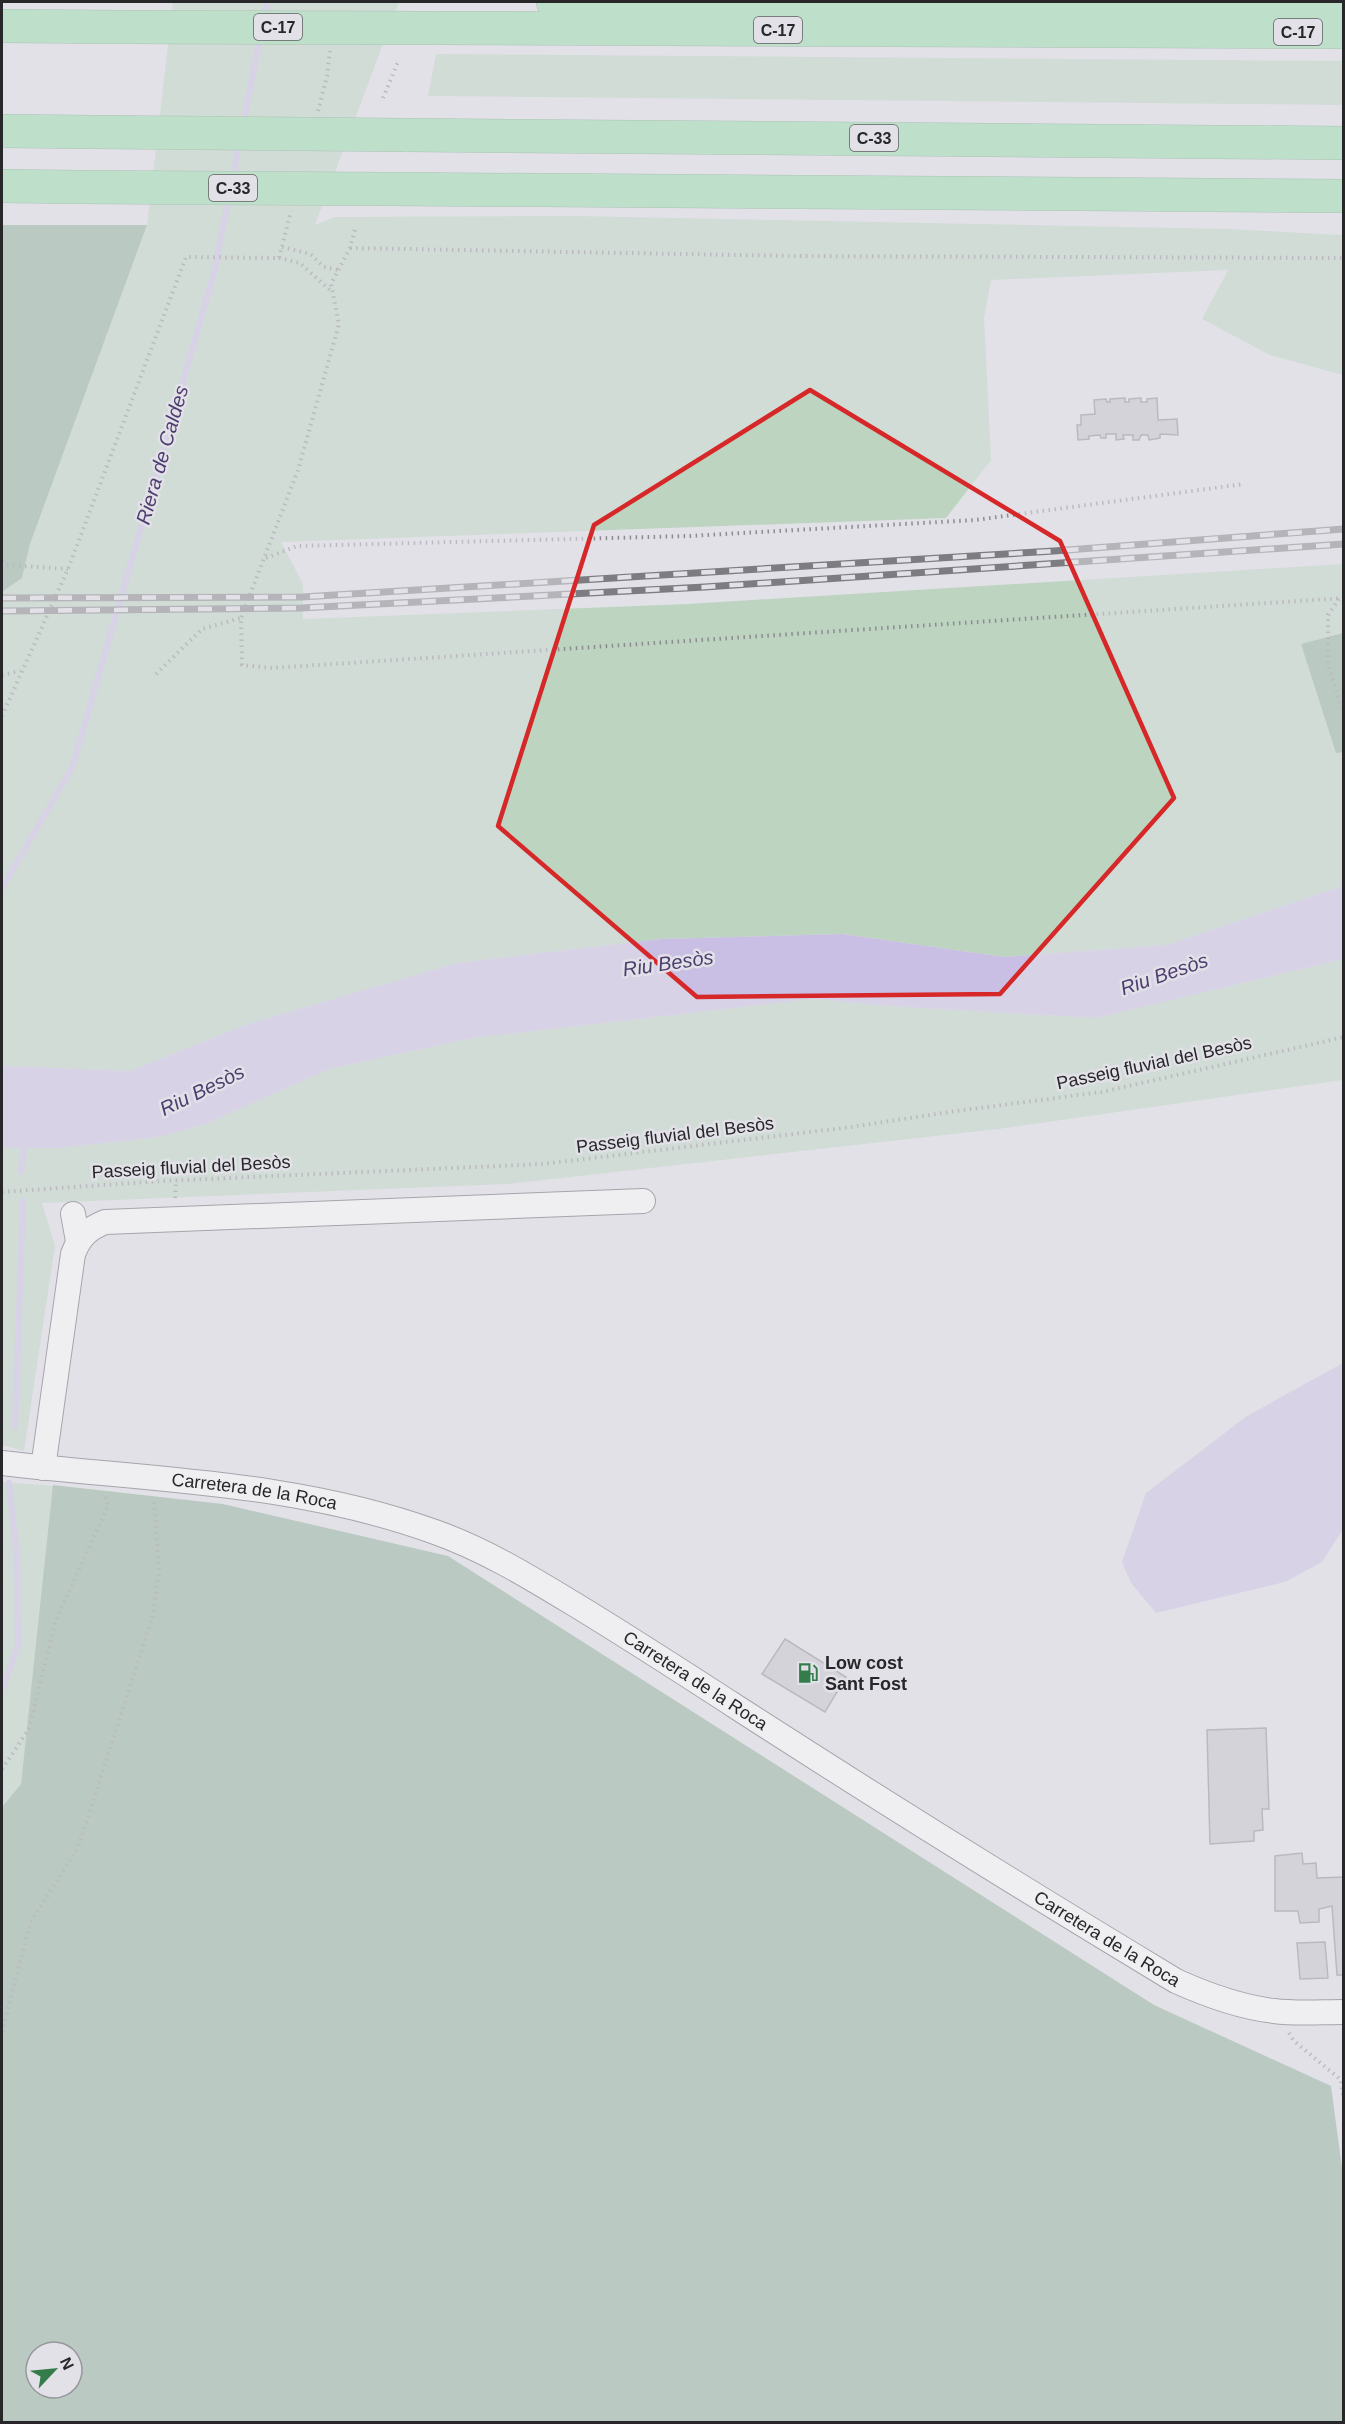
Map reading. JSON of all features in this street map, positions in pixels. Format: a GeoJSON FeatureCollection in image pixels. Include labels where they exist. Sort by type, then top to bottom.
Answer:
{"type":"FeatureCollection","features":[{"type":"Feature","properties":{"kind":"highway","name":"C-17"},"geometry":{"type":"LineString","coordinates":[[553,2],[1344,6]]}},
{"type":"Feature","properties":{"kind":"highway","name":"C-17"},"geometry":{"type":"LineString","coordinates":[[2,26],[1344,32]]}},
{"type":"Feature","properties":{"kind":"highway"},"geometry":{"type":"LineString","coordinates":[[1253,32],[1344,43]]}},
{"type":"Feature","properties":{"kind":"highway","name":"C-33"},"geometry":{"type":"LineString","coordinates":[[2,131],[1344,143]]}},
{"type":"Feature","properties":{"kind":"highway","name":"C-33"},"geometry":{"type":"LineString","coordinates":[[2,186],[1344,196]]}},
{"type":"Feature","properties":{"kind":"highway"},"geometry":{"type":"LineString","coordinates":[[1275,196],[1344,204]]}},
{"type":"Feature","properties":{"kind":"street"},"geometry":{"type":"LineString","coordinates":[[78,1241],[91,1228],[105,1222],[643,1201]]}},
{"type":"Feature","properties":{"kind":"street"},"geometry":{"type":"LineString","coordinates":[[43,1468],[60,1338],[78,1241],[73,1214]]}},
{"type":"Feature","properties":{"kind":"street","name":"Carretera de la Roca"},"geometry":{"type":"LineString","coordinates":[[2,1463],[259,1489],[355,1507],[437,1532],[477,1549],[524,1574],[607,1624],[940,1838],[1176,1981],[1230,2002],[1275,2012],[1344,2012]]}},
{"type":"Feature","properties":{"kind":"path"},"geometry":{"type":"LineString","coordinates":[[315,122],[327,76],[330,44]]}},
{"type":"Feature","properties":{"kind":"path"},"geometry":{"type":"LineString","coordinates":[[383,98],[398,62]]}},
{"type":"Feature","properties":{"kind":"path"},"geometry":{"type":"LineString","coordinates":[[279,258],[294,201]]}},
{"type":"Feature","properties":{"kind":"path"},"geometry":{"type":"LineString","coordinates":[[356,230],[350,248],[332,284],[339,324],[298,470],[241,618],[242,665],[272,668],[1341,598]]}},
{"type":"Feature","properties":{"kind":"path"},"geometry":{"type":"LineString","coordinates":[[282,247],[310,254],[324,267],[339,270]]}},
{"type":"Feature","properties":{"kind":"path"},"geometry":{"type":"LineString","coordinates":[[350,248],[793,256],[1344,258]]}},
{"type":"Feature","properties":{"kind":"path"},"geometry":{"type":"LineString","coordinates":[[2,716],[68,569],[186,257],[279,258],[300,263],[333,293]]}},
{"type":"Feature","properties":{"kind":"path"},"geometry":{"type":"LineString","coordinates":[[266,558],[297,546],[689,536],[975,520],[1244,484]]}},
{"type":"Feature","properties":{"kind":"path"},"geometry":{"type":"LineString","coordinates":[[2,562],[6,565],[68,569]]}},
{"type":"Feature","properties":{"kind":"path"},"geometry":{"type":"LineString","coordinates":[[1341,598],[1328,615],[1328,665],[1344,714]]}},
{"type":"Feature","properties":{"kind":"path"},"geometry":{"type":"LineString","coordinates":[[156,674],[202,629],[241,618]]}},
{"type":"Feature","properties":{"kind":"path"},"geometry":{"type":"LineString","coordinates":[[2,675],[21,671]]}},
{"type":"Feature","properties":{"kind":"path","name":"Passeig fluvial del Besòs"},"geometry":{"type":"LineString","coordinates":[[2,1192],[161,1181],[543,1164],[851,1127],[1102,1092],[1344,1037]]}},
{"type":"Feature","properties":{"kind":"path"},"geometry":{"type":"LineString","coordinates":[[2,1769],[29,1729],[56,1620],[108,1506],[97,1472]]}},
{"type":"Feature","properties":{"kind":"path"},"geometry":{"type":"LineString","coordinates":[[2,2032],[30,1923],[78,1848],[153,1615],[159,1569],[152,1477]]}},
{"type":"Feature","properties":{"kind":"path"},"geometry":{"type":"LineString","coordinates":[[1275,2012],[1294,2041],[1341,2080],[1344,2102]]}},
{"type":"Feature","properties":{"kind":"highlighted area"},"geometry":{"type":"Polygon","coordinates":[[[810,390],[1060,541],[1174,798],[1000,994],[697,997],[498,826],[594,525],[810,390]]]}},
{"type":"Feature","properties":{"kind":"green space"},"geometry":{"type":"Polygon","coordinates":[[[173,2],[399,2],[315,225],[335,217],[574,216],[1227,229],[1343,235],[1343,375],[1270,355],[1202,319],[1228,270],[991,280],[984,318],[991,460],[946,518],[281,542],[303,584],[303,619],[688,604],[1343,564],[1343,633],[1302,644],[1336,752],[1343,752],[1343,886],[1167,945],[1004,957],[842,934],[661,939],[457,963],[248,1024],[130,1071],[2,1066],[2,592],[22,578],[30,544],[147,225],[173,2]]]}},
{"type":"Feature","properties":{"kind":"green space"},"geometry":{"type":"Polygon","coordinates":[[[436,54],[1343,61],[1343,105],[428,96],[436,54]]]}},
{"type":"Feature","properties":{"kind":"green space"},"geometry":{"type":"Polygon","coordinates":[[[2,225],[147,225],[30,544],[22,578],[2,592],[2,225]]]}},
{"type":"Feature","properties":{"kind":"green space"},"geometry":{"type":"Polygon","coordinates":[[[1343,633],[1343,752],[1336,753],[1301,644],[1343,633]]]}},
{"type":"Feature","properties":{"kind":"green space"},"geometry":{"type":"Polygon","coordinates":[[[1343,959],[1343,1080],[998,1129],[507,1184],[42,1203],[55,1246],[24,1451],[2,1445],[2,1148],[57,1148],[159,1137],[208,1123],[329,1069],[472,1038],[813,999],[888,1006],[1096,1018],[1343,959]]]}},
{"type":"Feature","properties":{"kind":"green space"},"geometry":{"type":"Polygon","coordinates":[[[2,1482],[55,1486],[21,1784],[2,1807],[2,1482]]]}},
{"type":"Feature","properties":{"kind":"green space"},"geometry":{"type":"Polygon","coordinates":[[[53,1485],[223,1504],[448,1556],[1154,2005],[1331,2086],[1344,2183],[1343,2422],[2,2422],[2,1807],[21,1784],[53,1485]]]}},
{"type":"Feature","properties":{"kind":"water","name":"Riu Besòs"},"geometry":{"type":"Polygon","coordinates":[[[1343,886],[1343,959],[1096,1018],[888,1006],[813,999],[472,1038],[329,1069],[208,1123],[159,1137],[57,1148],[2,1148],[2,1066],[130,1071],[248,1024],[457,963],[661,939],[842,934],[1004,957],[1167,945],[1343,886]]]}},
{"type":"Feature","properties":{"kind":"water"},"geometry":{"type":"Polygon","coordinates":[[[1343,1363],[1343,1529],[1322,1562],[1285,1582],[1156,1613],[1131,1583],[1122,1562],[1146,1493],[1247,1416],[1343,1363]]]}},
{"type":"Feature","properties":{"kind":"building"},"geometry":{"type":"Polygon","coordinates":[[[1125,398],[1125,402],[1129,402],[1129,399],[1141,398],[1141,402],[1147,402],[1147,399],[1157,398],[1158,420],[1177,419],[1178,435],[1160,434],[1160,438],[1149,440],[1148,435],[1141,435],[1139,440],[1133,440],[1133,435],[1123,435],[1124,439],[1116,440],[1116,434],[1106,434],[1106,438],[1101,438],[1100,435],[1078,440],[1077,425],[1081,425],[1081,415],[1095,414],[1094,400],[1106,399],[1110,402],[1110,399],[1125,398]]]}},
{"type":"Feature","properties":{"kind":"building"},"geometry":{"type":"Polygon","coordinates":[[[785,1639],[846,1677],[825,1712],[762,1674],[785,1639]]]}},
{"type":"Feature","properties":{"kind":"building"},"geometry":{"type":"Polygon","coordinates":[[[1266,1728],[1269,1809],[1262,1809],[1263,1830],[1254,1831],[1254,1841],[1210,1844],[1207,1730],[1266,1728]]]}},
{"type":"Feature","properties":{"kind":"building"},"geometry":{"type":"Polygon","coordinates":[[[1302,1853],[1303,1864],[1316,1863],[1317,1878],[1344,1877],[1344,1975],[1337,1975],[1332,1906],[1319,1909],[1319,1922],[1300,1923],[1298,1911],[1275,1911],[1275,1856],[1302,1853]]]}},
{"type":"Feature","properties":{"kind":"building"},"geometry":{"type":"Polygon","coordinates":[[[1325,1942],[1328,1978],[1300,1979],[1297,1943],[1325,1942]]]}},
{"type":"Feature","properties":{"kind":"waterway","name":"Riera de Caldes"},"geometry":{"type":"LineString","coordinates":[[264,19],[267,2]]}},
{"type":"Feature","properties":{"kind":"waterway","name":"Riera de Caldes"},"geometry":{"type":"LineString","coordinates":[[243,125],[260,37]]}},
{"type":"Feature","properties":{"kind":"waterway","name":"Riera de Caldes"},"geometry":{"type":"LineString","coordinates":[[233,178],[239,143]]}},
{"type":"Feature","properties":{"kind":"waterway","name":"Riera de Caldes"},"geometry":{"type":"LineString","coordinates":[[2,888],[72,768],[214,273],[229,196]]}},
{"type":"Feature","properties":{"kind":"waterway"},"geometry":{"type":"LineString","coordinates":[[21,1171],[25,1142]]}},
{"type":"Feature","properties":{"kind":"waterway"},"geometry":{"type":"LineString","coordinates":[[15,1427],[23,1201]]}},
{"type":"Feature","properties":{"kind":"waterway"},"geometry":{"type":"LineString","coordinates":[[2,1690],[18,1646],[17,1558],[9,1483]]}},
{"type":"Feature","properties":{"kind":"railway"},"geometry":{"type":"LineString","coordinates":[[2,598],[302,597],[1054,551],[1344,529]]}},
{"type":"Feature","properties":{"kind":"railway"},"geometry":{"type":"LineString","coordinates":[[2,611],[301,608],[705,587],[1344,544]]}},
{"type":"Feature","properties":{"kind":"place","name":"Low cost Sant Fost"},"geometry":{"type":"Point","coordinates":[808,1673]}}]}
